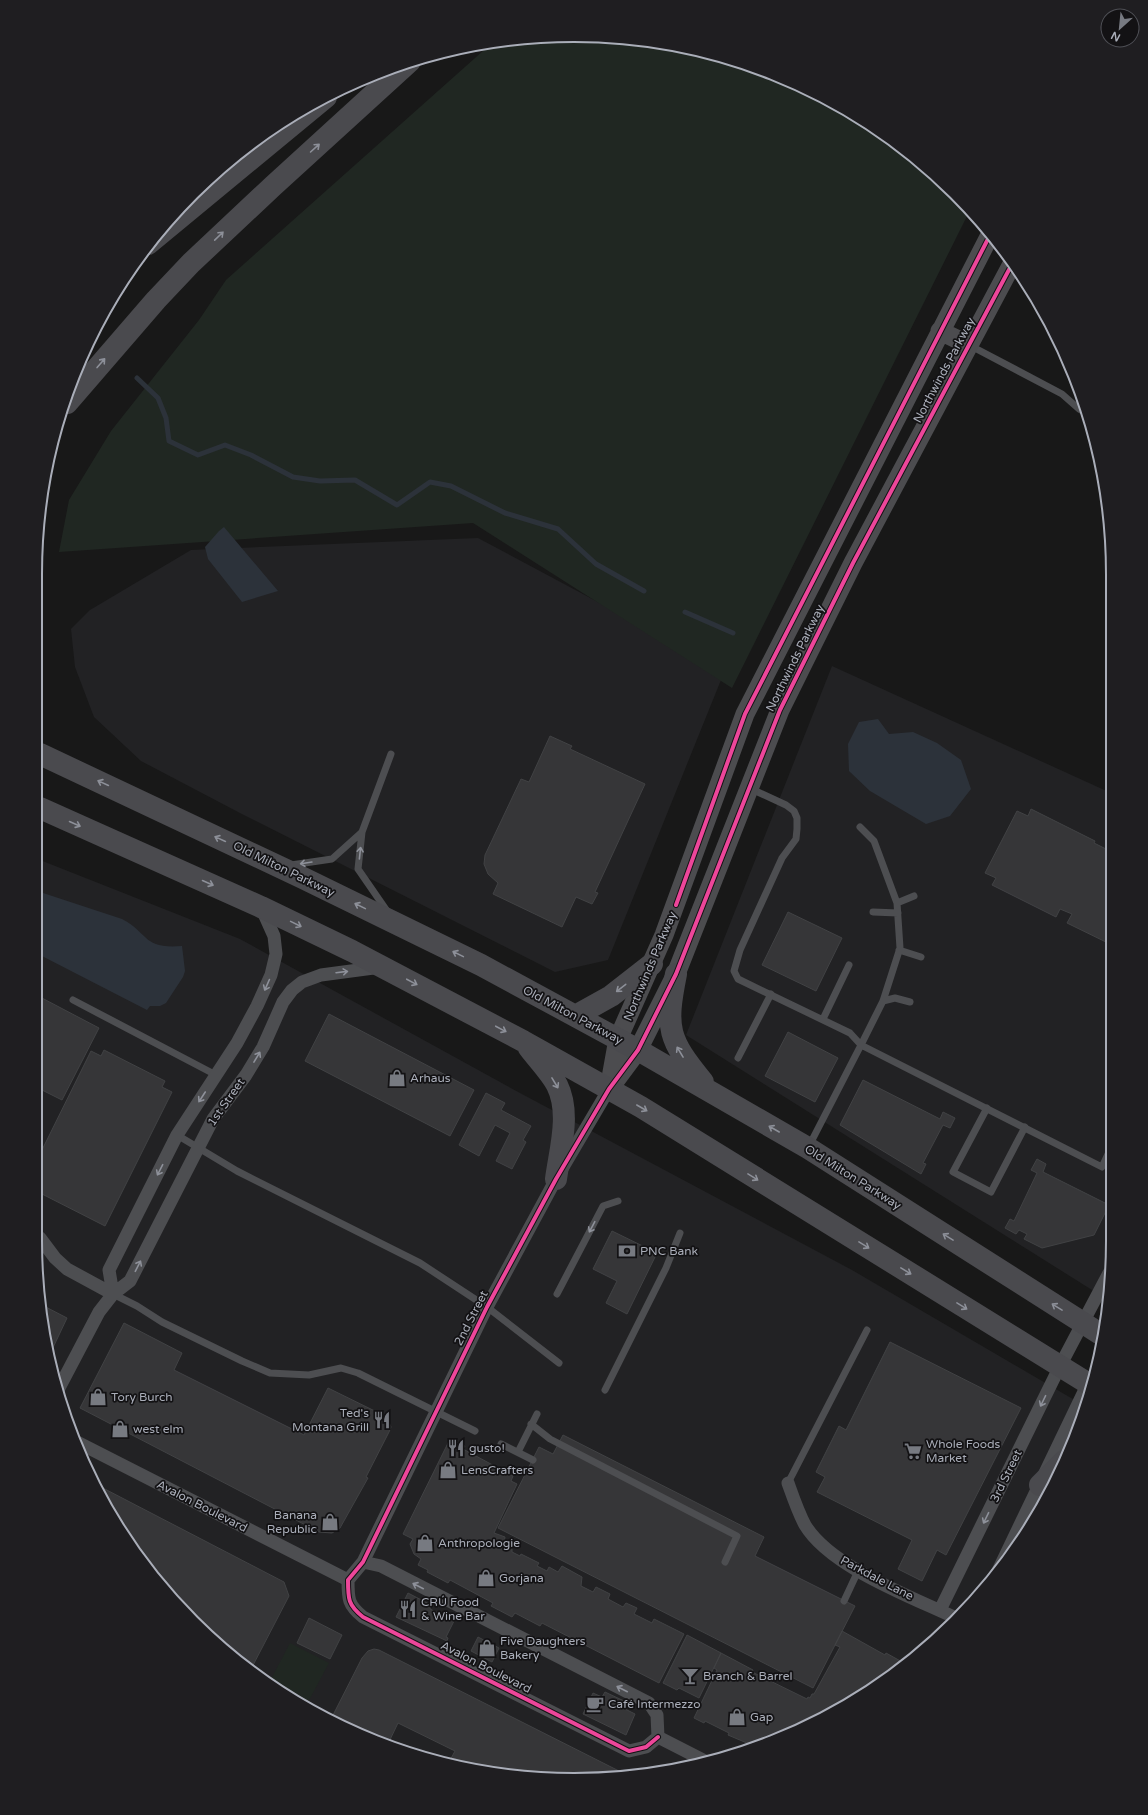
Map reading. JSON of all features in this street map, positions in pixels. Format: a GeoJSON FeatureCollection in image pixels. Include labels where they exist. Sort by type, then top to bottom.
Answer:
{"type":"FeatureCollection","features":[{"type":"Feature","properties":{"kind":"highway"},"geometry":{"type":"LineString","coordinates":[[72,397],[146,311],[191,263],[398,72]]}},
{"type":"Feature","properties":{"kind":"highway"},"geometry":{"type":"LineString","coordinates":[[176,221],[302,117]]}},
{"type":"Feature","properties":{"kind":"highway","name":"Old Milton Parkway"},"geometry":{"type":"LineString","coordinates":[[42,755],[281,867],[481,965],[618,1039],[808,1148],[1098,1332]]}},
{"type":"Feature","properties":{"kind":"highway"},"geometry":{"type":"LineString","coordinates":[[42,809],[261,907],[382,967],[523,1041],[641,1107],[1060,1366],[1087,1381]]}},
{"type":"Feature","properties":{"kind":"highway"},"geometry":{"type":"LineString","coordinates":[[575,1016],[611,996],[652,964]]}},
{"type":"Feature","properties":{"kind":"highway"},"geometry":{"type":"LineString","coordinates":[[676,974],[670,1002],[670,1022],[674,1042],[685,1060],[713,1094]]}},
{"type":"Feature","properties":{"kind":"highway"},"geometry":{"type":"LineString","coordinates":[[523,1041],[556,1084],[564,1103],[564,1119],[556,1179]]}},
{"type":"Feature","properties":{"kind":"highway"},"geometry":{"type":"LineString","coordinates":[[1040,1484],[1053,1471]]}},
{"type":"Feature","properties":{"kind":"street","name":"Northwinds Parkway"},"geometry":{"type":"LineString","coordinates":[[609,1089],[618,1039],[652,964],[690,868],[745,714],[988,240]]}},
{"type":"Feature","properties":{"kind":"street","name":"Northwinds Parkway"},"geometry":{"type":"LineString","coordinates":[[609,1089],[638,1050],[676,974],[780,710],[853,563],[1009,269]]}},
{"type":"Feature","properties":{"kind":"street"},"geometry":{"type":"LineString","coordinates":[[940,331],[969,345]]}},
{"type":"Feature","properties":{"kind":"street","name":"1st Street"},"geometry":{"type":"LineString","coordinates":[[112,1294],[109,1270],[177,1135],[216,1075],[257,1006],[274,965],[276,954],[274,936],[261,907]]}},
{"type":"Feature","properties":{"kind":"street","name":"1st Street"},"geometry":{"type":"LineString","coordinates":[[61,1384],[99,1312],[112,1294],[130,1281],[213,1119],[246,1075],[263,1047],[283,1002],[292,990],[302,982],[321,975],[382,967]]}},
{"type":"Feature","properties":{"kind":"street","name":"2nd Street"},"geometry":{"type":"LineString","coordinates":[[363,1562],[487,1307],[556,1179],[609,1089]]}},
{"type":"Feature","properties":{"kind":"street"},"geometry":{"type":"LineString","coordinates":[[42,1241],[55,1258],[67,1269],[112,1294]]}},
{"type":"Feature","properties":{"kind":"street","name":"3rd Street"},"geometry":{"type":"LineString","coordinates":[[940,1610],[1060,1366],[1104,1283]]}},
{"type":"Feature","properties":{"kind":"street"},"geometry":{"type":"LineString","coordinates":[[1011,1544],[1084,1393]]}},
{"type":"Feature","properties":{"kind":"street","name":"Avalon Boulevard"},"geometry":{"type":"LineString","coordinates":[[82,1444],[348,1580],[348,1600],[354,1610],[363,1617],[629,1751],[646,1747],[658,1737]]}},
{"type":"Feature","properties":{"kind":"street","name":"Parkdale Lane"},"geometry":{"type":"LineString","coordinates":[[788,1483],[805,1525],[825,1549],[858,1571],[951,1616]]}},
{"type":"Feature","properties":{"kind":"street"},"geometry":{"type":"LineString","coordinates":[[348,1580],[363,1562],[381,1566],[649,1703],[656,1715],[658,1737],[699,1758]]}},
{"type":"Feature","properties":{"kind":"lane"},"geometry":{"type":"LineString","coordinates":[[969,345],[1062,394],[1080,409]]}},
{"type":"Feature","properties":{"kind":"lane"},"geometry":{"type":"LineString","coordinates":[[391,754],[362,832],[358,869],[395,923]]}},
{"type":"Feature","properties":{"kind":"lane"},"geometry":{"type":"LineString","coordinates":[[749,788],[786,805],[794,811],[797,818],[796,839],[782,858],[740,950],[734,971],[738,979],[823,1019],[850,1033],[861,1046],[1102,1167],[1106,1158]]}},
{"type":"Feature","properties":{"kind":"lane"},"geometry":{"type":"LineString","coordinates":[[808,1148],[883,1001],[899,950],[897,904],[874,841],[860,827]]}},
{"type":"Feature","properties":{"kind":"lane"},"geometry":{"type":"LineString","coordinates":[[281,867],[332,859],[362,832]]}},
{"type":"Feature","properties":{"kind":"lane"},"geometry":{"type":"LineString","coordinates":[[897,904],[914,896]]}},
{"type":"Feature","properties":{"kind":"lane"},"geometry":{"type":"LineString","coordinates":[[873,912],[898,914]]}},
{"type":"Feature","properties":{"kind":"lane"},"geometry":{"type":"LineString","coordinates":[[899,950],[922,957]]}},
{"type":"Feature","properties":{"kind":"lane"},"geometry":{"type":"LineString","coordinates":[[823,1019],[849,965]]}},
{"type":"Feature","properties":{"kind":"lane"},"geometry":{"type":"LineString","coordinates":[[738,1058],[771,994]]}},
{"type":"Feature","properties":{"kind":"lane"},"geometry":{"type":"LineString","coordinates":[[883,1001],[895,998],[910,1002]]}},
{"type":"Feature","properties":{"kind":"lane"},"geometry":{"type":"LineString","coordinates":[[73,1000],[216,1075]]}},
{"type":"Feature","properties":{"kind":"lane"},"geometry":{"type":"LineString","coordinates":[[987,1108],[953,1172],[991,1192],[1025,1127]]}},
{"type":"Feature","properties":{"kind":"lane"},"geometry":{"type":"LineString","coordinates":[[177,1135],[198,1149],[237,1171],[420,1263],[487,1307],[559,1363]]}},
{"type":"Feature","properties":{"kind":"lane"},"geometry":{"type":"LineString","coordinates":[[557,1294],[603,1206],[618,1201]]}},
{"type":"Feature","properties":{"kind":"lane"},"geometry":{"type":"LineString","coordinates":[[605,1390],[666,1268],[680,1233]]}},
{"type":"Feature","properties":{"kind":"lane"},"geometry":{"type":"LineString","coordinates":[[112,1294],[137,1306],[162,1322],[270,1373],[309,1376],[341,1368],[358,1373],[475,1431]]}},
{"type":"Feature","properties":{"kind":"lane"},"geometry":{"type":"LineString","coordinates":[[788,1483],[867,1330]]}},
{"type":"Feature","properties":{"kind":"lane"},"geometry":{"type":"LineString","coordinates":[[518,1452],[537,1414]]}},
{"type":"Feature","properties":{"kind":"lane"},"geometry":{"type":"LineString","coordinates":[[531,1424],[550,1439],[737,1536],[725,1562]]}},
{"type":"Feature","properties":{"kind":"lane"},"geometry":{"type":"LineString","coordinates":[[501,1444],[533,1460]]}},
{"type":"Feature","properties":{"kind":"lane"},"geometry":{"type":"LineString","coordinates":[[844,1601],[858,1571]]}},
{"type":"Feature","properties":{"kind":"shaded area"},"geometry":{"type":"Polygon","coordinates":[[[539,43],[609,43],[678,52],[712,60],[778,82],[840,113],[870,132],[925,174],[967,216],[732,688],[473,523],[59,552],[69,500],[111,431],[199,320],[226,280],[484,50],[539,43]]]}},
{"type":"Feature","properties":{"kind":"shaded area"},"geometry":{"type":"Polygon","coordinates":[[[224,527],[278,591],[242,602],[208,559],[205,547],[224,527]]]}},
{"type":"Feature","properties":{"kind":"shaded area"},"geometry":{"type":"Polygon","coordinates":[[[478,538],[725,670],[608,960],[555,972],[240,813],[141,761],[94,717],[75,667],[71,629],[90,610],[191,550],[478,538]]]}},
{"type":"Feature","properties":{"kind":"shaded area"},"geometry":{"type":"Polygon","coordinates":[[[832,666],[1106,791],[1106,1241],[1103,1297],[686,1035],[832,666]]]}},
{"type":"Feature","properties":{"kind":"shaded area"},"geometry":{"type":"Polygon","coordinates":[[[878,719],[889,734],[913,732],[937,743],[961,760],[971,789],[950,816],[926,824],[870,791],[849,771],[848,744],[859,722],[878,719]]]}},
{"type":"Feature","properties":{"kind":"shaded area"},"geometry":{"type":"Polygon","coordinates":[[[42,861],[240,939],[520,1093],[852,1270],[1081,1404],[1066,1445],[1035,1507],[1016,1537],[974,1592],[925,1641],[898,1663],[840,1702],[778,1733],[712,1755],[678,1763],[643,1768],[609,1772],[539,1772],[470,1763],[403,1745],[370,1733],[339,1718],[308,1702],[250,1663],[223,1641],[174,1592],[152,1565],[113,1507],[82,1445],[70,1412],[52,1345],[43,1276],[42,861]]]}},
{"type":"Feature","properties":{"kind":"shaded area"},"geometry":{"type":"Polygon","coordinates":[[[42,893],[122,919],[153,943],[169,946],[182,946],[185,971],[183,977],[166,1003],[160,1006],[150,1006],[147,1010],[42,956],[42,893]]]}},
{"type":"Feature","properties":{"kind":"shaded area"},"geometry":{"type":"Polygon","coordinates":[[[290,1643],[329,1663],[308,1702],[271,1678],[290,1643]]]}},
{"type":"Feature","properties":{"kind":"building"},"geometry":{"type":"Polygon","coordinates":[[[550,736],[572,746],[570,749],[645,784],[595,892],[598,893],[592,904],[576,897],[562,927],[493,894],[498,883],[488,874],[484,864],[485,855],[521,779],[529,782],[550,736]]]}},
{"type":"Feature","properties":{"kind":"building"},"geometry":{"type":"Polygon","coordinates":[[[1031,809],[1095,841],[1094,843],[1106,849],[1106,942],[1067,923],[1072,914],[1060,909],[1056,917],[992,885],[996,878],[985,873],[1017,811],[1028,816],[1031,809]]]}},
{"type":"Feature","properties":{"kind":"building"},"geometry":{"type":"Polygon","coordinates":[[[788,912],[842,938],[816,991],[762,965],[788,912]]]}},
{"type":"Feature","properties":{"kind":"building"},"geometry":{"type":"Polygon","coordinates":[[[42,998],[99,1028],[62,1100],[42,1090],[42,998]]]}},
{"type":"Feature","properties":{"kind":"building"},"geometry":{"type":"Polygon","coordinates":[[[329,1014],[474,1090],[450,1136],[305,1061],[329,1014]]]}},
{"type":"Feature","properties":{"kind":"building"},"geometry":{"type":"Polygon","coordinates":[[[788,1032],[838,1058],[815,1102],[765,1076],[788,1032]]]}},
{"type":"Feature","properties":{"kind":"building"},"geometry":{"type":"Polygon","coordinates":[[[104,1050],[165,1081],[162,1087],[172,1092],[105,1226],[42,1194],[42,1150],[91,1051],[101,1056],[104,1050]]]}},
{"type":"Feature","properties":{"kind":"building"},"geometry":{"type":"Polygon","coordinates":[[[863,1080],[940,1119],[943,1112],[955,1118],[950,1128],[943,1125],[923,1163],[926,1164],[921,1174],[840,1125],[863,1080]]]}},
{"type":"Feature","properties":{"kind":"building"},"geometry":{"type":"Polygon","coordinates":[[[486,1093],[505,1103],[501,1110],[531,1126],[523,1140],[526,1142],[512,1169],[496,1161],[510,1133],[495,1125],[479,1156],[459,1145],[486,1093]]]}},
{"type":"Feature","properties":{"kind":"building"},"geometry":{"type":"Polygon","coordinates":[[[1037,1159],[1046,1164],[1043,1172],[1106,1204],[1106,1211],[1094,1235],[1042,1248],[1024,1239],[1027,1234],[1019,1230],[1016,1234],[1005,1228],[1010,1219],[1014,1221],[1037,1173],[1031,1170],[1037,1159]]]}},
{"type":"Feature","properties":{"kind":"building"},"geometry":{"type":"Polygon","coordinates":[[[612,1231],[657,1253],[627,1314],[606,1303],[617,1281],[593,1269],[612,1231]]]}},
{"type":"Feature","properties":{"kind":"building"},"geometry":{"type":"Polygon","coordinates":[[[47,1307],[67,1318],[53,1348],[47,1307]]]}},
{"type":"Feature","properties":{"kind":"building"},"geometry":{"type":"Polygon","coordinates":[[[124,1323],[182,1353],[174,1370],[304,1435],[328,1388],[387,1417],[391,1427],[389,1432],[366,1477],[368,1478],[340,1528],[332,1533],[319,1532],[80,1408],[124,1323]]]}},
{"type":"Feature","properties":{"kind":"building","name":"Whole Foods Market"},"geometry":{"type":"Polygon","coordinates":[[[890,1342],[1021,1408],[946,1555],[937,1550],[922,1581],[898,1569],[912,1540],[817,1492],[825,1477],[816,1472],[839,1426],[846,1430],[890,1342]]]}},
{"type":"Feature","properties":{"kind":"building"},"geometry":{"type":"Polygon","coordinates":[[[563,1435],[764,1537],[755,1556],[855,1606],[813,1688],[498,1528],[539,1447],[553,1454],[563,1435]]]}},
{"type":"Feature","properties":{"kind":"building"},"geometry":{"type":"Polygon","coordinates":[[[450,1439],[465,1446],[463,1449],[513,1476],[511,1481],[517,1484],[494,1533],[505,1537],[504,1543],[512,1548],[512,1552],[520,1556],[521,1554],[539,1563],[537,1566],[547,1571],[549,1567],[558,1572],[562,1566],[582,1577],[581,1586],[593,1592],[596,1587],[610,1594],[608,1599],[623,1607],[626,1603],[637,1608],[634,1614],[652,1623],[654,1619],[684,1634],[659,1683],[542,1623],[540,1626],[515,1613],[512,1617],[491,1606],[493,1603],[450,1580],[448,1583],[427,1572],[428,1570],[418,1565],[421,1559],[414,1554],[410,1544],[413,1539],[403,1534],[450,1439]]]}},
{"type":"Feature","properties":{"kind":"building"},"geometry":{"type":"Polygon","coordinates":[[[103,1488],[284,1582],[289,1596],[253,1665],[223,1641],[174,1592],[132,1537],[103,1488]]]}},
{"type":"Feature","properties":{"kind":"building"},"geometry":{"type":"Polygon","coordinates":[[[408,1593],[431,1605],[430,1609],[454,1621],[446,1637],[448,1638],[447,1641],[396,1617],[408,1593]]]}},
{"type":"Feature","properties":{"kind":"building"},"geometry":{"type":"Polygon","coordinates":[[[309,1618],[342,1635],[330,1659],[297,1643],[309,1618]]]}},
{"type":"Feature","properties":{"kind":"building"},"geometry":{"type":"Polygon","coordinates":[[[842,1631],[885,1655],[886,1653],[900,1661],[840,1702],[778,1733],[749,1744],[728,1735],[729,1733],[705,1721],[704,1723],[694,1718],[717,1670],[714,1668],[721,1653],[753,1670],[752,1672],[807,1699],[814,1694],[840,1647],[835,1645],[842,1631]]]}},
{"type":"Feature","properties":{"kind":"building"},"geometry":{"type":"Polygon","coordinates":[[[687,1635],[721,1653],[699,1698],[679,1688],[677,1690],[663,1683],[687,1635]]]}},
{"type":"Feature","properties":{"kind":"building"},"geometry":{"type":"Polygon","coordinates":[[[478,1637],[499,1648],[492,1662],[471,1651],[478,1637]]]}},
{"type":"Feature","properties":{"kind":"building"},"geometry":{"type":"Polygon","coordinates":[[[374,1649],[379,1650],[619,1771],[574,1773],[539,1772],[470,1763],[451,1759],[455,1751],[398,1723],[390,1740],[370,1733],[333,1715],[362,1658],[368,1651],[374,1649]]]}},
{"type":"Feature","properties":{"kind":"building"},"geometry":{"type":"Polygon","coordinates":[[[605,1692],[624,1701],[621,1707],[635,1714],[626,1735],[583,1714],[593,1693],[602,1697],[605,1692]]]}},
{"type":"Feature","properties":{"kind":"waterway"},"geometry":{"type":"LineString","coordinates":[[137,378],[158,398],[166,418],[169,441],[198,455],[225,445],[251,455],[293,477],[320,481],[355,480],[397,505],[430,482],[451,486],[505,513],[558,529],[596,564],[644,591]]}},
{"type":"Feature","properties":{"kind":"waterway"},"geometry":{"type":"LineString","coordinates":[[685,612],[733,633]]}},
{"type":"Feature","properties":{"kind":"cycle path"},"geometry":{"type":"LineString","coordinates":[[676,905],[745,714],[988,240]]}},
{"type":"Feature","properties":{"kind":"cycle path"},"geometry":{"type":"LineString","coordinates":[[658,1737],[646,1747],[629,1751],[363,1617],[354,1609],[350,1601],[348,1580],[363,1562],[487,1307],[556,1179],[609,1089],[638,1050],[676,974],[780,710],[853,563],[1009,269]]}},
{"type":"Feature","properties":{"kind":"place","name":"Arhaus"},"geometry":{"type":"Point","coordinates":[397,1078]}},
{"type":"Feature","properties":{"kind":"place","name":"PNC Bank"},"geometry":{"type":"Point","coordinates":[627,1251]}},
{"type":"Feature","properties":{"kind":"place","name":"Tory Burch"},"geometry":{"type":"Point","coordinates":[98,1397]}},
{"type":"Feature","properties":{"kind":"place","name":"Ted's Montana Grill"},"geometry":{"type":"Point","coordinates":[382,1420]}},
{"type":"Feature","properties":{"kind":"place","name":"west elm"},"geometry":{"type":"Point","coordinates":[120,1429]}},
{"type":"Feature","properties":{"kind":"place","name":"gusto!"},"geometry":{"type":"Point","coordinates":[456,1448]}},
{"type":"Feature","properties":{"kind":"place","name":"Whole Foods Market"},"geometry":{"type":"Point","coordinates":[913,1451]}},
{"type":"Feature","properties":{"kind":"place","name":"LensCrafters"},"geometry":{"type":"Point","coordinates":[448,1470]}},
{"type":"Feature","properties":{"kind":"place","name":"Banana Republic"},"geometry":{"type":"Point","coordinates":[330,1522]}},
{"type":"Feature","properties":{"kind":"place","name":"Anthropologie"},"geometry":{"type":"Point","coordinates":[425,1543]}},
{"type":"Feature","properties":{"kind":"place","name":"Gorjana"},"geometry":{"type":"Point","coordinates":[486,1578]}},
{"type":"Feature","properties":{"kind":"place","name":"CRÚ Food & Wine Bar"},"geometry":{"type":"Point","coordinates":[408,1609]}},
{"type":"Feature","properties":{"kind":"place","name":"Five Daughters Bakery"},"geometry":{"type":"Point","coordinates":[487,1648]}},
{"type":"Feature","properties":{"kind":"place","name":"Branch & Barrel"},"geometry":{"type":"Point","coordinates":[690,1676]}},
{"type":"Feature","properties":{"kind":"place","name":"Café Intermezzo"},"geometry":{"type":"Point","coordinates":[595,1704]}},
{"type":"Feature","properties":{"kind":"place","name":"Gap"},"geometry":{"type":"Point","coordinates":[737,1717]}}]}
